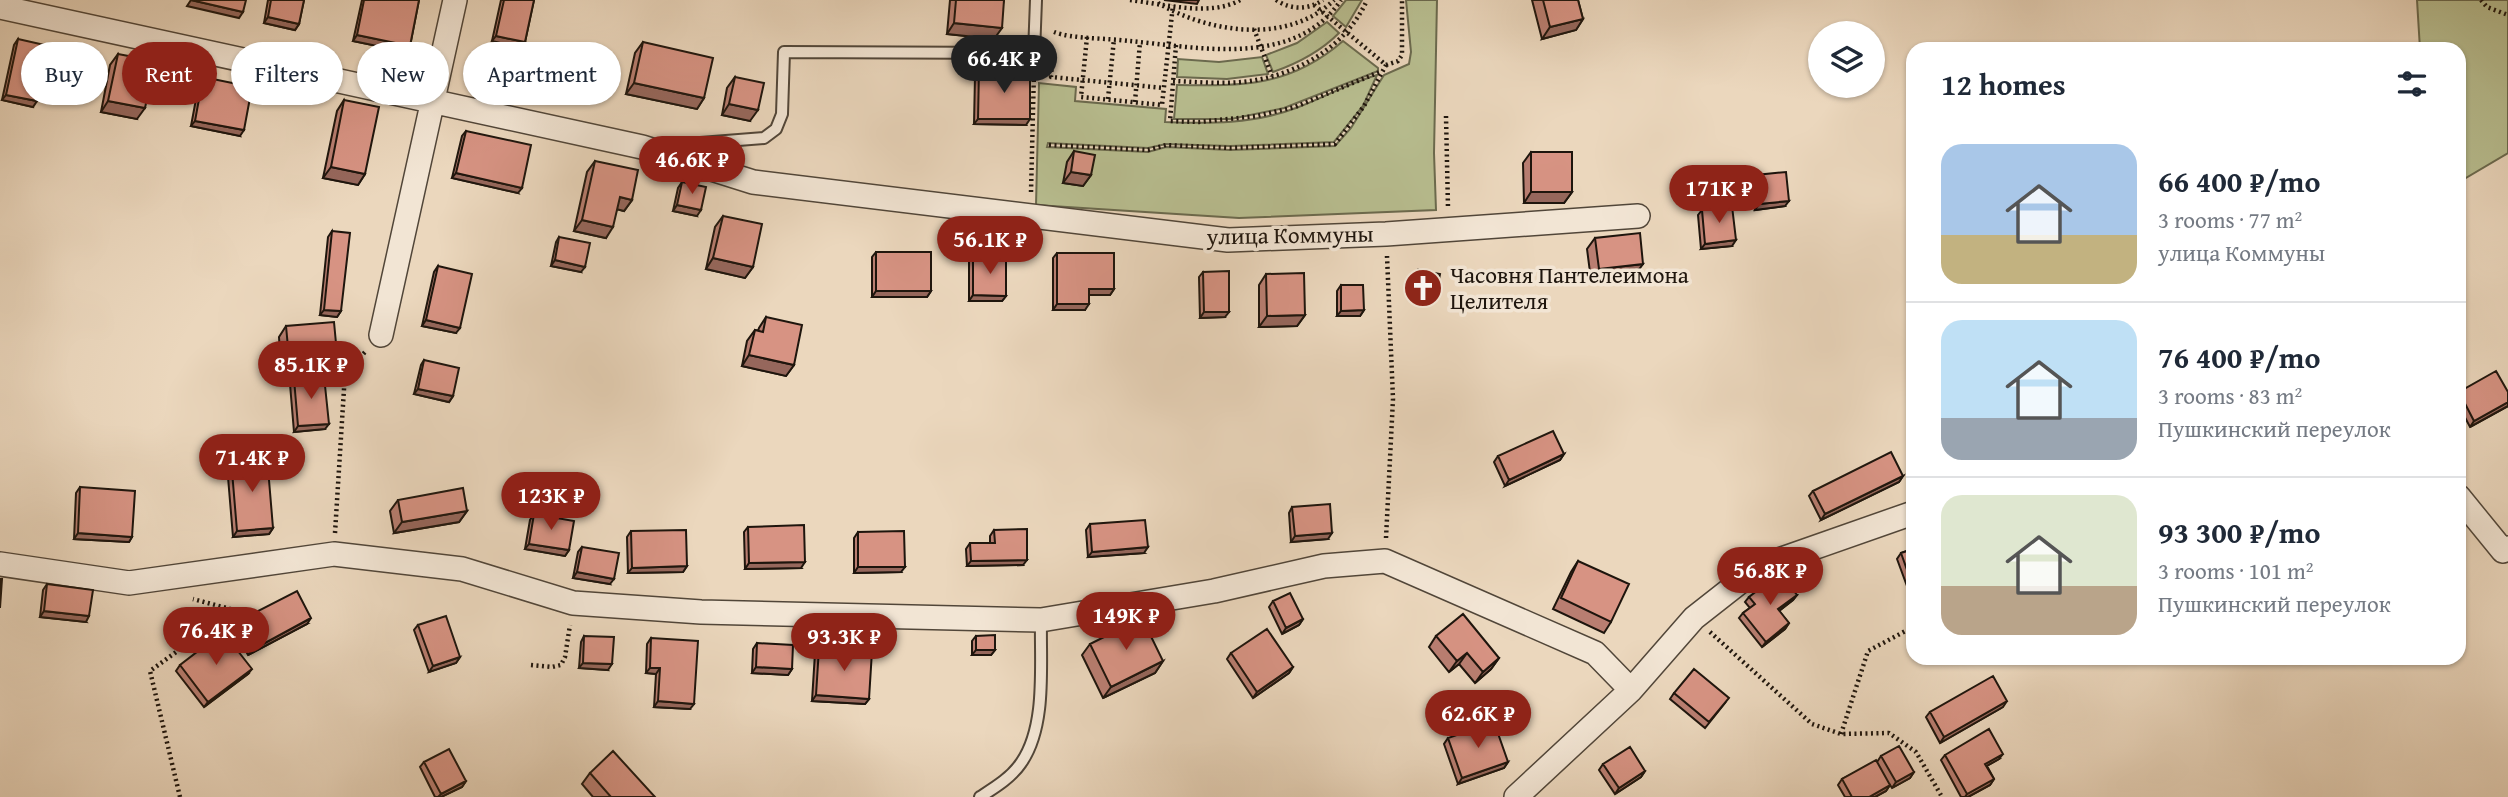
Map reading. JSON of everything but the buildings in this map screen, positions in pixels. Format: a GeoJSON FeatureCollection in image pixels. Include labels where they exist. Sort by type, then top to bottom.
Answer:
{"type":"FeatureCollection","features":[{"type":"Feature","properties":{"kind":"street"},"geometry":{"type":"LineString","coordinates":[[446,42],[455,0]]}},
{"type":"Feature","properties":{"kind":"street","name":"улица Коммуны"},"geometry":{"type":"LineString","coordinates":[[0,6],[357,86]]}},
{"type":"Feature","properties":{"kind":"street"},"geometry":{"type":"LineString","coordinates":[[381,335],[434,105]]}},
{"type":"Feature","properties":{"kind":"street","name":"улица Коммуны"},"geometry":{"type":"LineString","coordinates":[[443,105],[642,148],[752,182],[1228,240],[1387,234],[1638,216]]}},
{"type":"Feature","properties":{"kind":"street"},"geometry":{"type":"LineString","coordinates":[[2466,506],[2503,551],[2508,548]]}},
{"type":"Feature","properties":{"kind":"street"},"geometry":{"type":"LineString","coordinates":[[1516,797],[1631,690],[1694,618],[1759,567],[1906,515]]}},
{"type":"Feature","properties":{"kind":"street"},"geometry":{"type":"LineString","coordinates":[[0,564],[130,583],[334,554],[462,569],[573,603],[701,612],[1041,620],[1214,591],[1324,566],[1385,561],[1595,653],[1631,690]]}},
{"type":"Feature","properties":{"kind":"lane"},"geometry":{"type":"LineString","coordinates":[[642,148],[764,138],[776,129],[782,114],[784,52],[1034,54],[1036,0]]}},
{"type":"Feature","properties":{"kind":"lane"},"geometry":{"type":"LineString","coordinates":[[979,797],[999,785],[1020,765],[1033,743],[1038,721],[1041,620]]}},
{"type":"Feature","properties":{"kind":"path"},"geometry":{"type":"LineString","coordinates":[[1130,0],[1217,8],[1240,0]]}},
{"type":"Feature","properties":{"kind":"path"},"geometry":{"type":"LineString","coordinates":[[1276,0],[1295,8],[1314,5],[1323,0]]}},
{"type":"Feature","properties":{"kind":"path"},"geometry":{"type":"LineString","coordinates":[[1158,3],[1195,21],[1254,29],[1307,20],[1334,0]]}},
{"type":"Feature","properties":{"kind":"path"},"geometry":{"type":"LineString","coordinates":[[1054,33],[1234,50],[1261,47],[1278,44],[1311,29],[1327,16],[1340,0]]}},
{"type":"Feature","properties":{"kind":"path"},"geometry":{"type":"LineString","coordinates":[[1173,81],[1254,80],[1309,61],[1347,33],[1358,19],[1367,0]]}},
{"type":"Feature","properties":{"kind":"path"},"geometry":{"type":"LineString","coordinates":[[1049,145],[1148,150],[1166,145],[1230,148],[1335,144],[1364,106],[1386,65],[1398,61],[1402,55],[1402,0]]}},
{"type":"Feature","properties":{"kind":"path"},"geometry":{"type":"LineString","coordinates":[[2481,0],[2487,7],[2508,15]]}},
{"type":"Feature","properties":{"kind":"path"},"geometry":{"type":"LineString","coordinates":[[1087,37],[1082,97],[1162,105],[1173,5]]}},
{"type":"Feature","properties":{"kind":"path"},"geometry":{"type":"LineString","coordinates":[[1314,5],[1386,65]]}},
{"type":"Feature","properties":{"kind":"path"},"geometry":{"type":"LineString","coordinates":[[1053,44],[1055,22]]}},
{"type":"Feature","properties":{"kind":"path"},"geometry":{"type":"LineString","coordinates":[[1254,29],[1272,76]]}},
{"type":"Feature","properties":{"kind":"path"},"geometry":{"type":"LineString","coordinates":[[1108,99],[1114,39]]}},
{"type":"Feature","properties":{"kind":"path"},"geometry":{"type":"LineString","coordinates":[[1135,102],[1140,42]]}},
{"type":"Feature","properties":{"kind":"path"},"geometry":{"type":"LineString","coordinates":[[1176,45],[1170,121],[1231,120],[1295,107],[1383,71]]}},
{"type":"Feature","properties":{"kind":"path"},"geometry":{"type":"LineString","coordinates":[[1030,217],[1034,54]]}},
{"type":"Feature","properties":{"kind":"path"},"geometry":{"type":"LineString","coordinates":[[1052,55],[1051,78],[1164,88]]}},
{"type":"Feature","properties":{"kind":"path"},"geometry":{"type":"LineString","coordinates":[[1446,116],[1448,230]]}},
{"type":"Feature","properties":{"kind":"path"},"geometry":{"type":"LineString","coordinates":[[1386,541],[1393,400],[1387,234]]}},
{"type":"Feature","properties":{"kind":"path"},"geometry":{"type":"LineString","coordinates":[[334,554],[345,373],[381,335]]}},
{"type":"Feature","properties":{"kind":"path"},"geometry":{"type":"LineString","coordinates":[[180,797],[150,671],[234,610],[182,596]]}},
{"type":"Feature","properties":{"kind":"path"},"geometry":{"type":"LineString","coordinates":[[531,665],[561,665],[565,657],[573,603]]}},
{"type":"Feature","properties":{"kind":"path"},"geometry":{"type":"LineString","coordinates":[[1694,618],[1812,724],[1841,734],[1889,733],[1916,752],[1942,797]]}},
{"type":"Feature","properties":{"kind":"path"},"geometry":{"type":"LineString","coordinates":[[1841,734],[1868,651],[1906,631]]}},
{"type":"Feature","properties":{"kind":"green space"},"geometry":{"type":"Polygon","coordinates":[[[1346,0],[1362,0],[1346,27],[1333,16],[1346,0]]]}},
{"type":"Feature","properties":{"kind":"green space"},"geometry":{"type":"Polygon","coordinates":[[[1406,0],[1437,0],[1434,153],[1436,210],[1239,218],[1036,205],[1039,83],[1076,87],[1075,101],[1166,109],[1165,122],[1215,123],[1280,113],[1377,75],[1363,106],[1334,142],[1230,146],[1166,144],[1148,148],[1048,143],[1047,147],[1148,152],[1166,147],[1230,150],[1335,146],[1351,128],[1384,75],[1409,64],[1411,52],[1406,0]]]}},
{"type":"Feature","properties":{"kind":"green space"},"geometry":{"type":"Polygon","coordinates":[[[2417,0],[2508,0],[2508,153],[2466,178],[2466,42],[2420,42],[2417,0]]]}},
{"type":"Feature","properties":{"kind":"green space"},"geometry":{"type":"Polygon","coordinates":[[[1327,22],[1339,33],[1309,56],[1273,72],[1266,55],[1297,43],[1327,22]]]}},
{"type":"Feature","properties":{"kind":"green space"},"geometry":{"type":"Polygon","coordinates":[[[1343,41],[1378,68],[1378,71],[1284,108],[1231,119],[1174,119],[1177,85],[1265,81],[1304,67],[1343,41]]]}},
{"type":"Feature","properties":{"kind":"green space"},"geometry":{"type":"Polygon","coordinates":[[[1262,57],[1268,74],[1227,79],[1177,77],[1178,59],[1219,62],[1262,57]]]}},
{"type":"Feature","properties":{"kind":"place","name":"Часовня Пантелеимона Целителя"},"geometry":{"type":"Point","coordinates":[1423,288]}}]}
